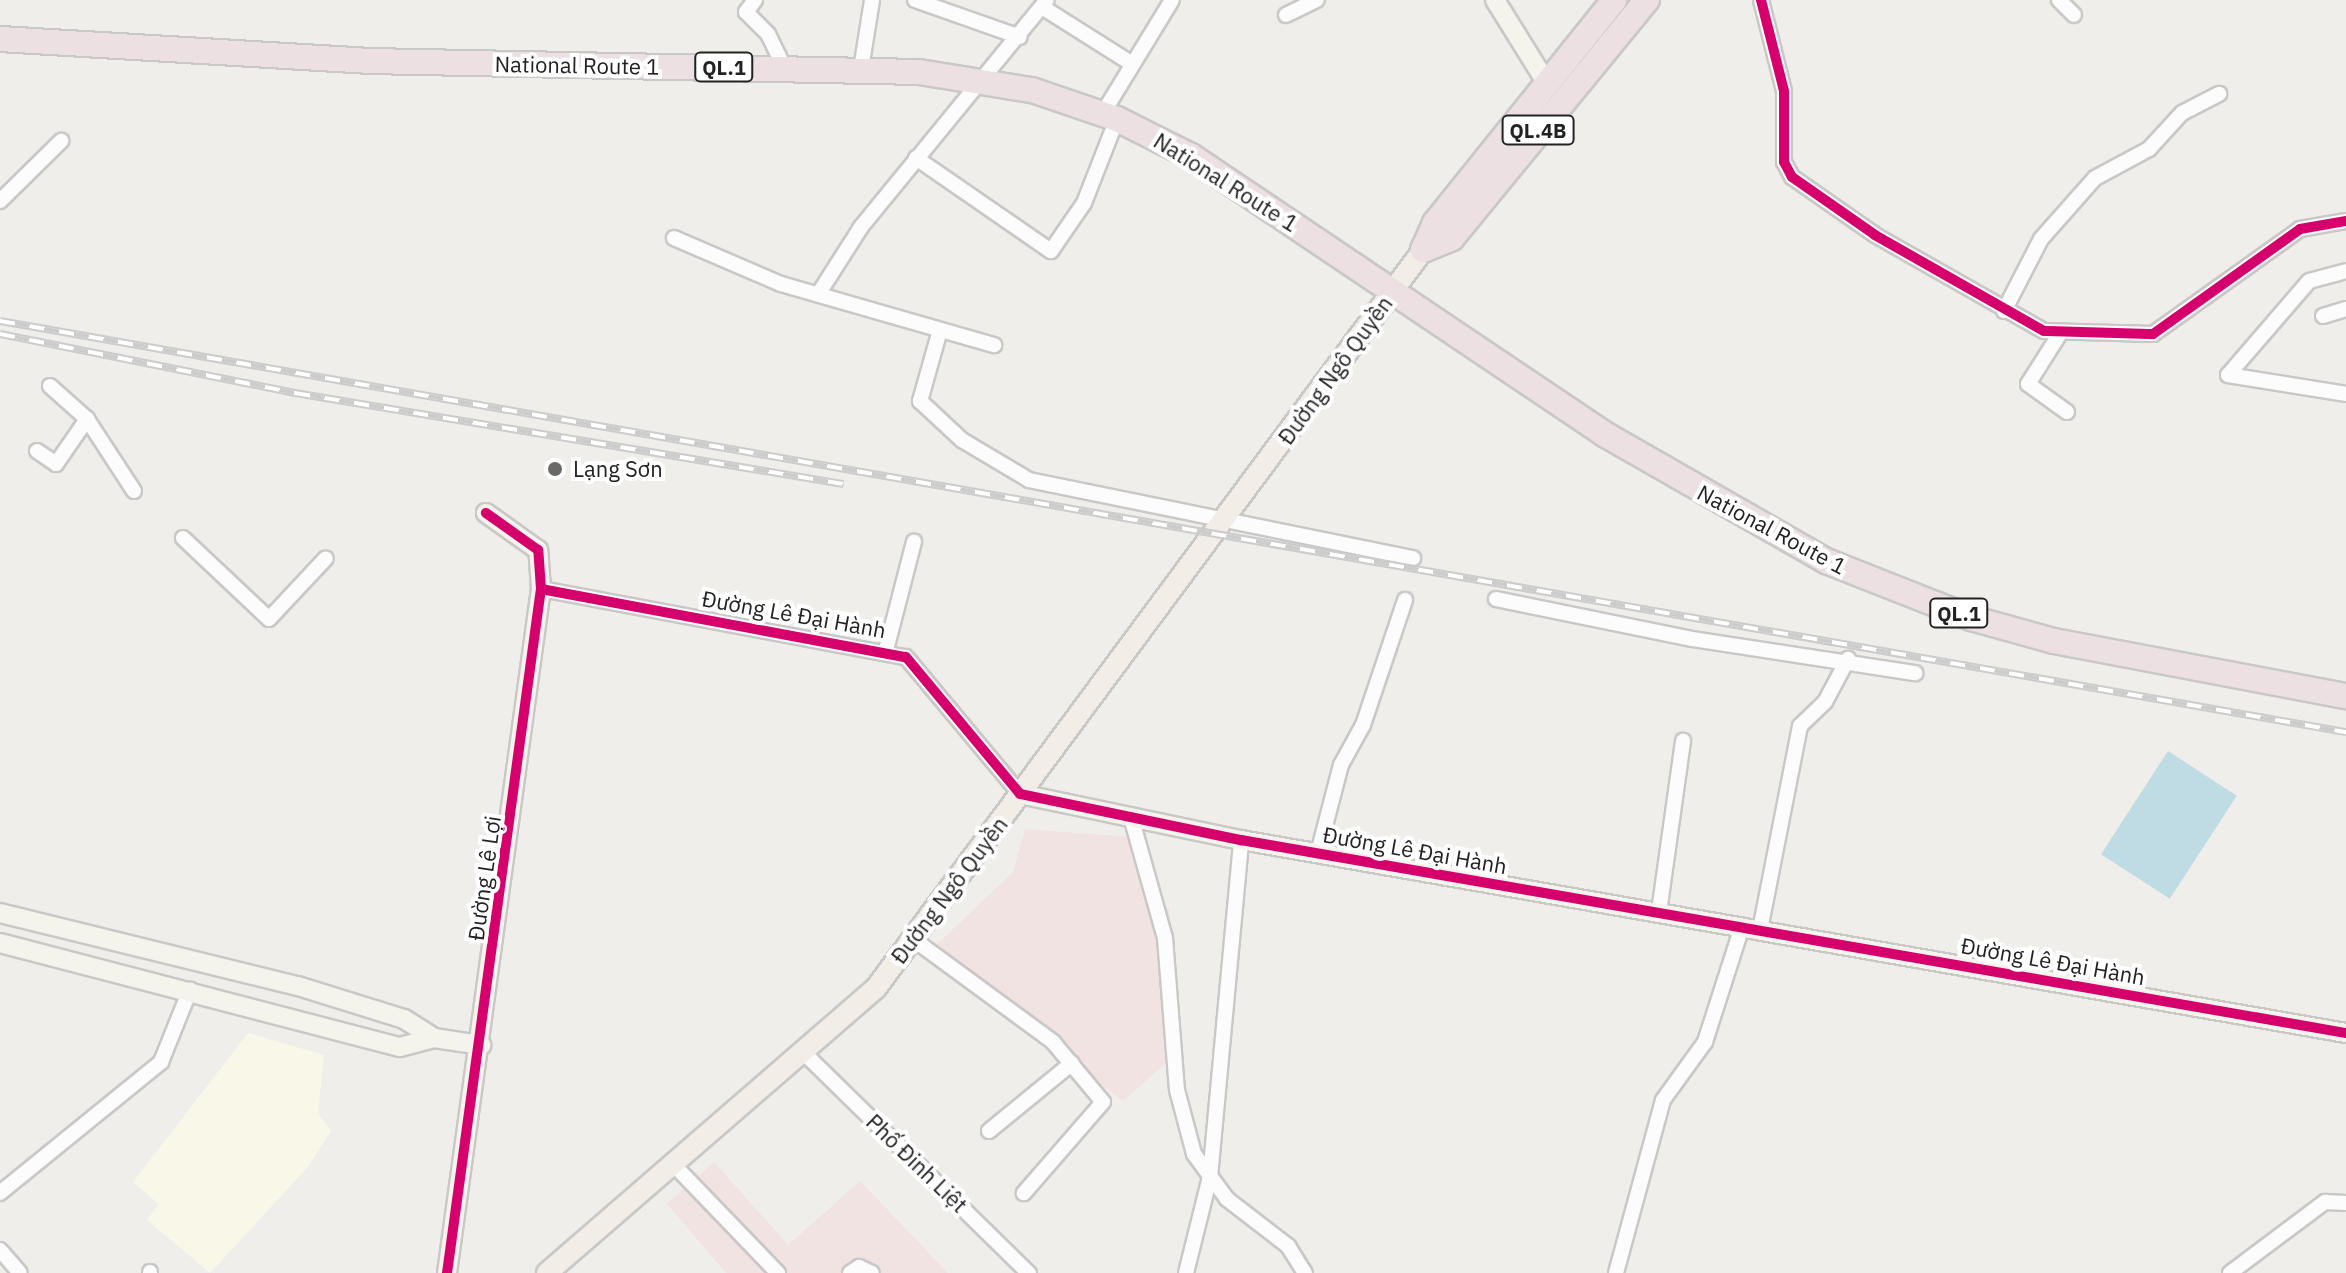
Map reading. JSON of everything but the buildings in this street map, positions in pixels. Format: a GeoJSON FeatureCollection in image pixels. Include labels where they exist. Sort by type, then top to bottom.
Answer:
{"type":"FeatureCollection","features":[{"type":"Feature","properties":{"kind":"highway","name":"Đường Ngô Quyền"},"geometry":{"type":"LineString","coordinates":[[1555,90],[1614,0]]}},
{"type":"Feature","properties":{"kind":"highway","name":"Đường Ngô Quyền"},"geometry":{"type":"LineString","coordinates":[[1423,250],[1435,223],[1555,90],[1647,0]]}},
{"type":"Feature","properties":{"kind":"highway","name":"National Route 1"},"geometry":{"type":"LineString","coordinates":[[0,39],[292,58],[861,69],[986,83],[1110,116],[1235,182],[1392,292],[1742,518],[1905,594],[2111,654],[2346,696]]}},
{"type":"Feature","properties":{"kind":"main road","name":"Đường Ngô Quyền"},"geometry":{"type":"LineString","coordinates":[[547,1273],[876,988],[1423,250]]}},
{"type":"Feature","properties":{"kind":"street"},"geometry":{"type":"LineString","coordinates":[[755,0],[746,12],[768,34],[785,69]]}},
{"type":"Feature","properties":{"kind":"street"},"geometry":{"type":"LineString","coordinates":[[861,69],[872,0]]}},
{"type":"Feature","properties":{"kind":"street"},"geometry":{"type":"LineString","coordinates":[[915,0],[940,3],[1020,37]]}},
{"type":"Feature","properties":{"kind":"street"},"geometry":{"type":"LineString","coordinates":[[916,158],[1051,251],[1084,203],[1129,62],[1172,0]]}},
{"type":"Feature","properties":{"kind":"street"},"geometry":{"type":"LineString","coordinates":[[1286,15],[1317,0]]}},
{"type":"Feature","properties":{"kind":"street"},"geometry":{"type":"LineString","coordinates":[[1495,0],[1555,90]]}},
{"type":"Feature","properties":{"kind":"street"},"geometry":{"type":"LineString","coordinates":[[1761,0],[1784,91],[1784,162],[1792,177],[2004,311],[2059,335],[2094,329],[2153,334],[2289,236],[2346,221]]}},
{"type":"Feature","properties":{"kind":"street"},"geometry":{"type":"LineString","coordinates":[[2059,0],[2074,15]]}},
{"type":"Feature","properties":{"kind":"street"},"geometry":{"type":"LineString","coordinates":[[819,293],[916,158],[986,83],[1045,4],[1129,62]]}},
{"type":"Feature","properties":{"kind":"street"},"geometry":{"type":"LineString","coordinates":[[2004,311],[2041,239],[2095,178],[2149,149],[2182,113],[2219,94]]}},
{"type":"Feature","properties":{"kind":"street"},"geometry":{"type":"LineString","coordinates":[[0,201],[61,141]]}},
{"type":"Feature","properties":{"kind":"street"},"geometry":{"type":"LineString","coordinates":[[674,238],[819,293],[994,345]]}},
{"type":"Feature","properties":{"kind":"street"},"geometry":{"type":"LineString","coordinates":[[2346,271],[2309,281],[2228,375],[2346,394]]}},
{"type":"Feature","properties":{"kind":"street"},"geometry":{"type":"LineString","coordinates":[[2323,316],[2346,309]]}},
{"type":"Feature","properties":{"kind":"street"},"geometry":{"type":"LineString","coordinates":[[940,330],[920,401],[962,440],[1029,480],[1220,524],[1413,558]]}},
{"type":"Feature","properties":{"kind":"street"},"geometry":{"type":"LineString","coordinates":[[2059,335],[2028,384],[2067,412]]}},
{"type":"Feature","properties":{"kind":"street"},"geometry":{"type":"LineString","coordinates":[[50,386],[87,419],[134,491]]}},
{"type":"Feature","properties":{"kind":"street"},"geometry":{"type":"LineString","coordinates":[[37,451],[56,464],[87,419]]}},
{"type":"Feature","properties":{"kind":"street","name":"Đường Lê Lợi"},"geometry":{"type":"LineString","coordinates":[[447,1273],[481,1045],[541,589],[538,550],[486,513]]}},
{"type":"Feature","properties":{"kind":"street"},"geometry":{"type":"LineString","coordinates":[[183,538],[269,619],[326,558]]}},
{"type":"Feature","properties":{"kind":"street"},"geometry":{"type":"LineString","coordinates":[[886,650],[914,542]]}},
{"type":"Feature","properties":{"kind":"street","name":"Đường Lê Đại Hành"},"geometry":{"type":"LineString","coordinates":[[541,589],[886,650],[926,675],[1020,794],[1241,840],[2346,1033]]}},
{"type":"Feature","properties":{"kind":"street"},"geometry":{"type":"LineString","coordinates":[[1496,599],[1692,639],[1848,659],[1915,673]]}},
{"type":"Feature","properties":{"kind":"street"},"geometry":{"type":"LineString","coordinates":[[1318,853],[1341,765],[1363,725],[1405,600]]}},
{"type":"Feature","properties":{"kind":"street"},"geometry":{"type":"LineString","coordinates":[[1616,1273],[1663,1100],[1705,1042],[1751,928],[1800,726],[1825,702],[1848,659]]}},
{"type":"Feature","properties":{"kind":"street"},"geometry":{"type":"LineString","coordinates":[[1659,912],[1683,741]]}},
{"type":"Feature","properties":{"kind":"street"},"geometry":{"type":"LineString","coordinates":[[1131,817],[1165,938],[1177,1090],[1194,1154],[1210,1177],[1256,1227],[1288,1246],[1305,1273]]}},
{"type":"Feature","properties":{"kind":"street"},"geometry":{"type":"LineString","coordinates":[[1186,1273],[1210,1177],[1241,840]]}},
{"type":"Feature","properties":{"kind":"street"},"geometry":{"type":"LineString","coordinates":[[0,913],[298,986],[404,1019],[434,1038]]}},
{"type":"Feature","properties":{"kind":"street"},"geometry":{"type":"LineString","coordinates":[[913,939],[1072,1063],[1104,1108],[1024,1193]]}},
{"type":"Feature","properties":{"kind":"street"},"geometry":{"type":"LineString","coordinates":[[0,943],[292,1016],[400,1047],[434,1038],[481,1045]]}},
{"type":"Feature","properties":{"kind":"street"},"geometry":{"type":"LineString","coordinates":[[124,975],[131,945]]}},
{"type":"Feature","properties":{"kind":"street"},"geometry":{"type":"LineString","coordinates":[[292,1016],[298,986]]}},
{"type":"Feature","properties":{"kind":"street"},"geometry":{"type":"LineString","coordinates":[[0,1193],[161,1062],[190,990]]}},
{"type":"Feature","properties":{"kind":"street","name":"Phố Đinh Liệt"},"geometry":{"type":"LineString","coordinates":[[804,1053],[1029,1273]]}},
{"type":"Feature","properties":{"kind":"street"},"geometry":{"type":"LineString","coordinates":[[989,1131],[1072,1063]]}},
{"type":"Feature","properties":{"kind":"street"},"geometry":{"type":"LineString","coordinates":[[674,1165],[778,1273]]}},
{"type":"Feature","properties":{"kind":"street"},"geometry":{"type":"LineString","coordinates":[[2230,1273],[2325,1202],[2346,1203]]}},
{"type":"Feature","properties":{"kind":"street"},"geometry":{"type":"LineString","coordinates":[[0,1250],[20,1273]]}},
{"type":"Feature","properties":{"kind":"street"},"geometry":{"type":"LineString","coordinates":[[850,1273],[872,1273]]}},
{"type":"Feature","properties":{"kind":"shaded area"},"geometry":{"type":"Polygon","coordinates":[[[1025,829],[1143,838],[1159,903],[1169,908],[1177,1053],[1123,1101],[930,951],[1013,872],[1025,829]]]}},
{"type":"Feature","properties":{"kind":"shaded area"},"geometry":{"type":"Polygon","coordinates":[[[248,1033],[324,1055],[318,1113],[331,1131],[307,1168],[210,1273],[147,1220],[159,1204],[133,1182],[248,1033]]]}},
{"type":"Feature","properties":{"kind":"shaded area"},"geometry":{"type":"Polygon","coordinates":[[[714,1162],[788,1245],[860,1181],[948,1273],[726,1273],[667,1204],[714,1162]]]}},
{"type":"Feature","properties":{"kind":"water"},"geometry":{"type":"Polygon","coordinates":[[[2168,751],[2237,796],[2170,899],[2101,854],[2168,751]]]}},
{"type":"Feature","properties":{"kind":"railway"},"geometry":{"type":"LineString","coordinates":[[0,321],[2346,732]]}},
{"type":"Feature","properties":{"kind":"railway"},"geometry":{"type":"LineString","coordinates":[[0,334],[295,393],[843,484]]}},
{"type":"Feature","properties":{"kind":"cycle path"},"geometry":{"type":"LineString","coordinates":[[1761,0],[1784,91],[1784,162],[1792,177],[1875,235],[2044,331],[2153,334],[2300,229],[2346,221]]}},
{"type":"Feature","properties":{"kind":"cycle path"},"geometry":{"type":"LineString","coordinates":[[447,1273],[541,589],[538,550],[486,513]]}},
{"type":"Feature","properties":{"kind":"cycle path"},"geometry":{"type":"LineString","coordinates":[[541,589],[906,657],[1020,794],[1241,840],[2346,1033]]}},
{"type":"Feature","properties":{"kind":"place","name":"Lạng Sơn"},"geometry":{"type":"Point","coordinates":[555,469]}}]}
